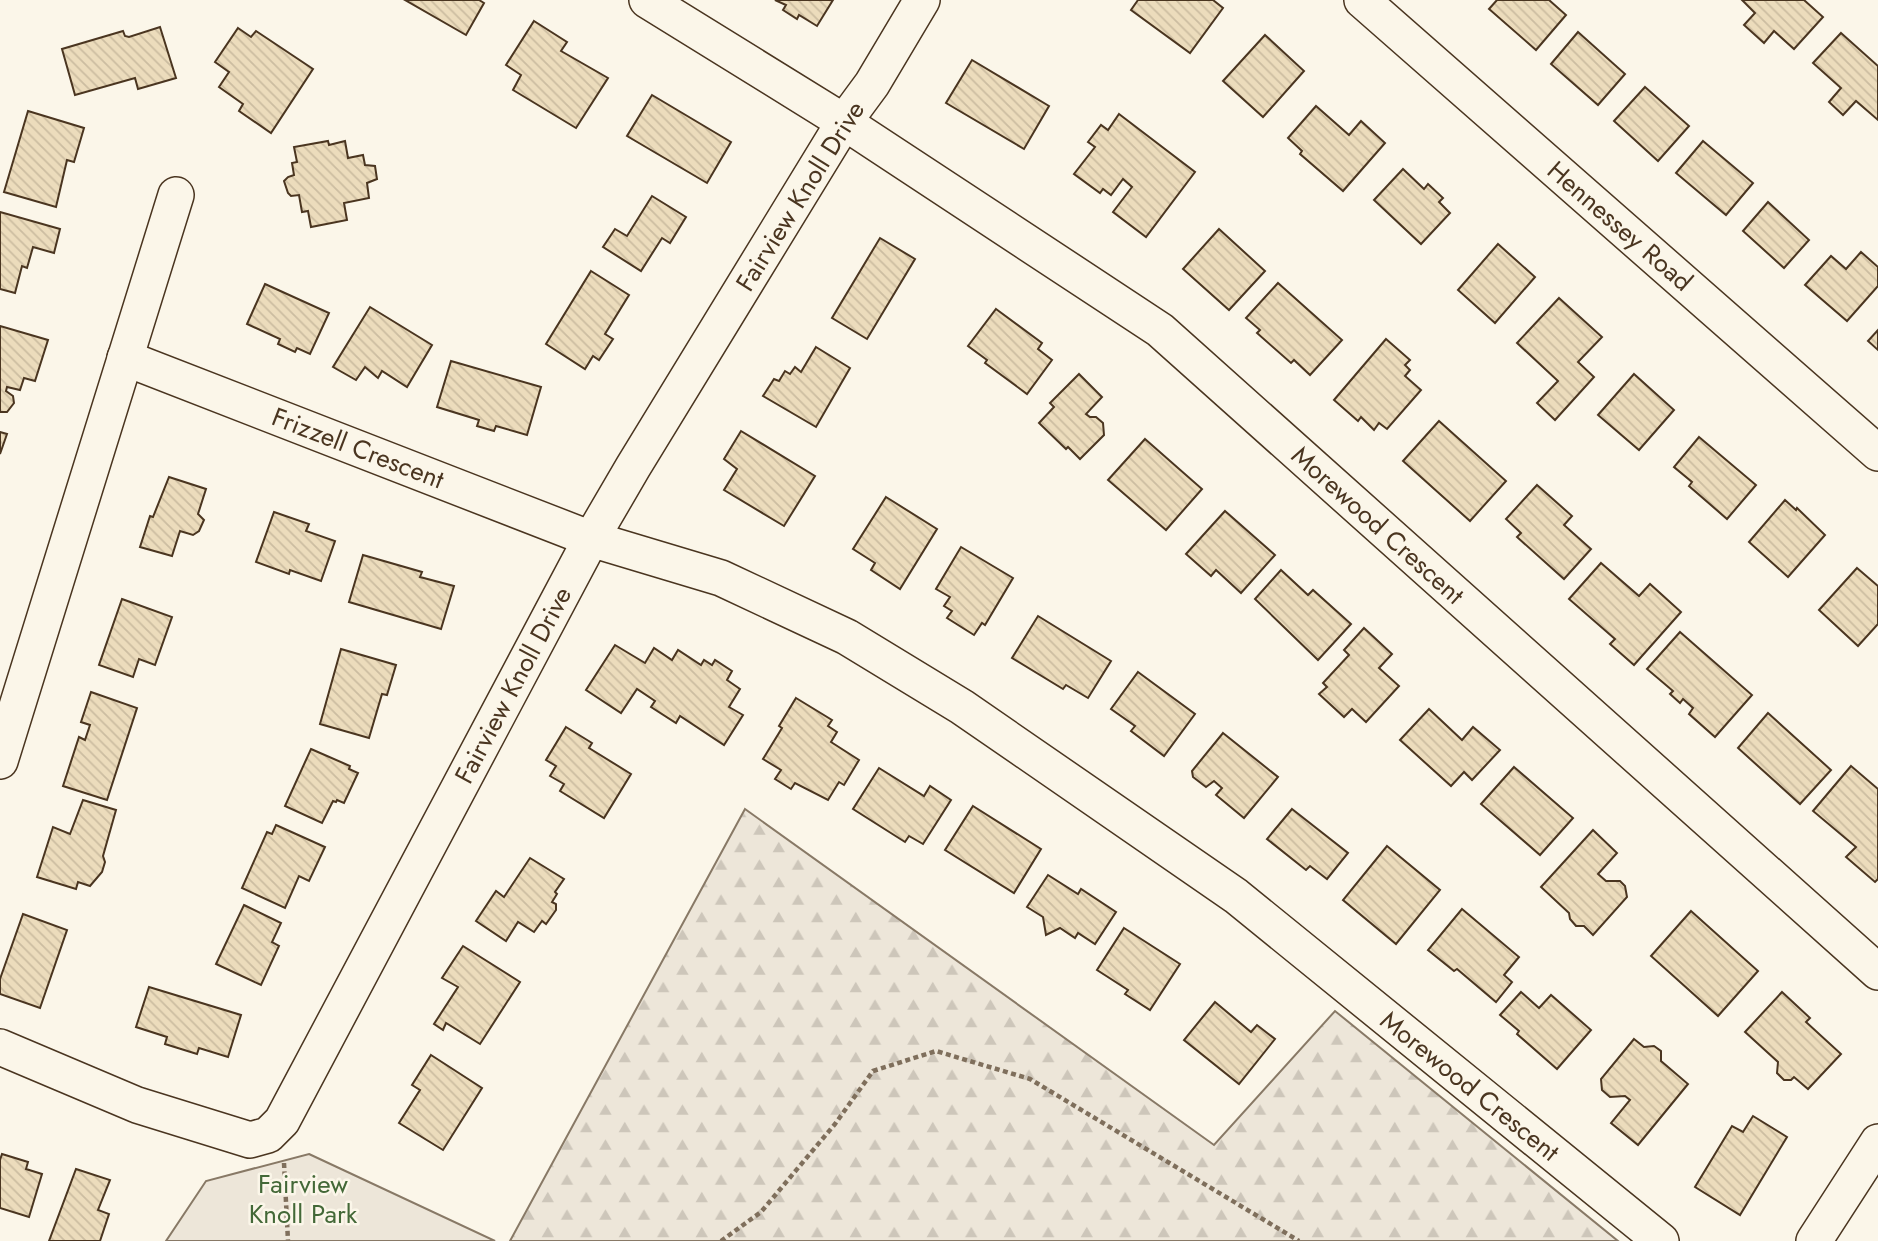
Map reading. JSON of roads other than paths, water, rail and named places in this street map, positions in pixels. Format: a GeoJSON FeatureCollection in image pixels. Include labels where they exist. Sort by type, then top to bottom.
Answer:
{"type":"FeatureCollection","features":[{"type":"Feature","properties":{"kind":"street","name":"Morewood Crescent"},"geometry":{"type":"LineString","coordinates":[[646,0],[844,122],[1160,330],[1878,972]]}},
{"type":"Feature","properties":{"kind":"street","name":"Fairview Knoll Drive"},"geometry":{"type":"LineString","coordinates":[[0,1047],[137,1105],[250,1140],[268,1135],[282,1121],[591,539],[844,122],[872,84],[922,0]]}},
{"type":"Feature","properties":{"kind":"street","name":"Hennessey Road"},"geometry":{"type":"LineString","coordinates":[[1362,0],[1878,453]]}},
{"type":"Feature","properties":{"kind":"street"},"geometry":{"type":"LineString","coordinates":[[0,761],[176,195]]}},
{"type":"Feature","properties":{"kind":"street","name":"Frizzell Crescent"},"geometry":{"type":"LineString","coordinates":[[125,358],[591,539]]}},
{"type":"Feature","properties":{"kind":"street","name":"Morewood Crescent"},"geometry":{"type":"LineString","coordinates":[[591,539],[721,578],[847,637],[962,707],[1236,896],[1661,1241]]}},
{"type":"Feature","properties":{"kind":"street"},"geometry":{"type":"LineString","coordinates":[[1814,1241],[1878,1142]]}},
{"type":"Feature","properties":{"kind":"park label","name":"Fairview Knoll Park"},"geometry":{"type":"Point","coordinates":[303,1199]}}]}
